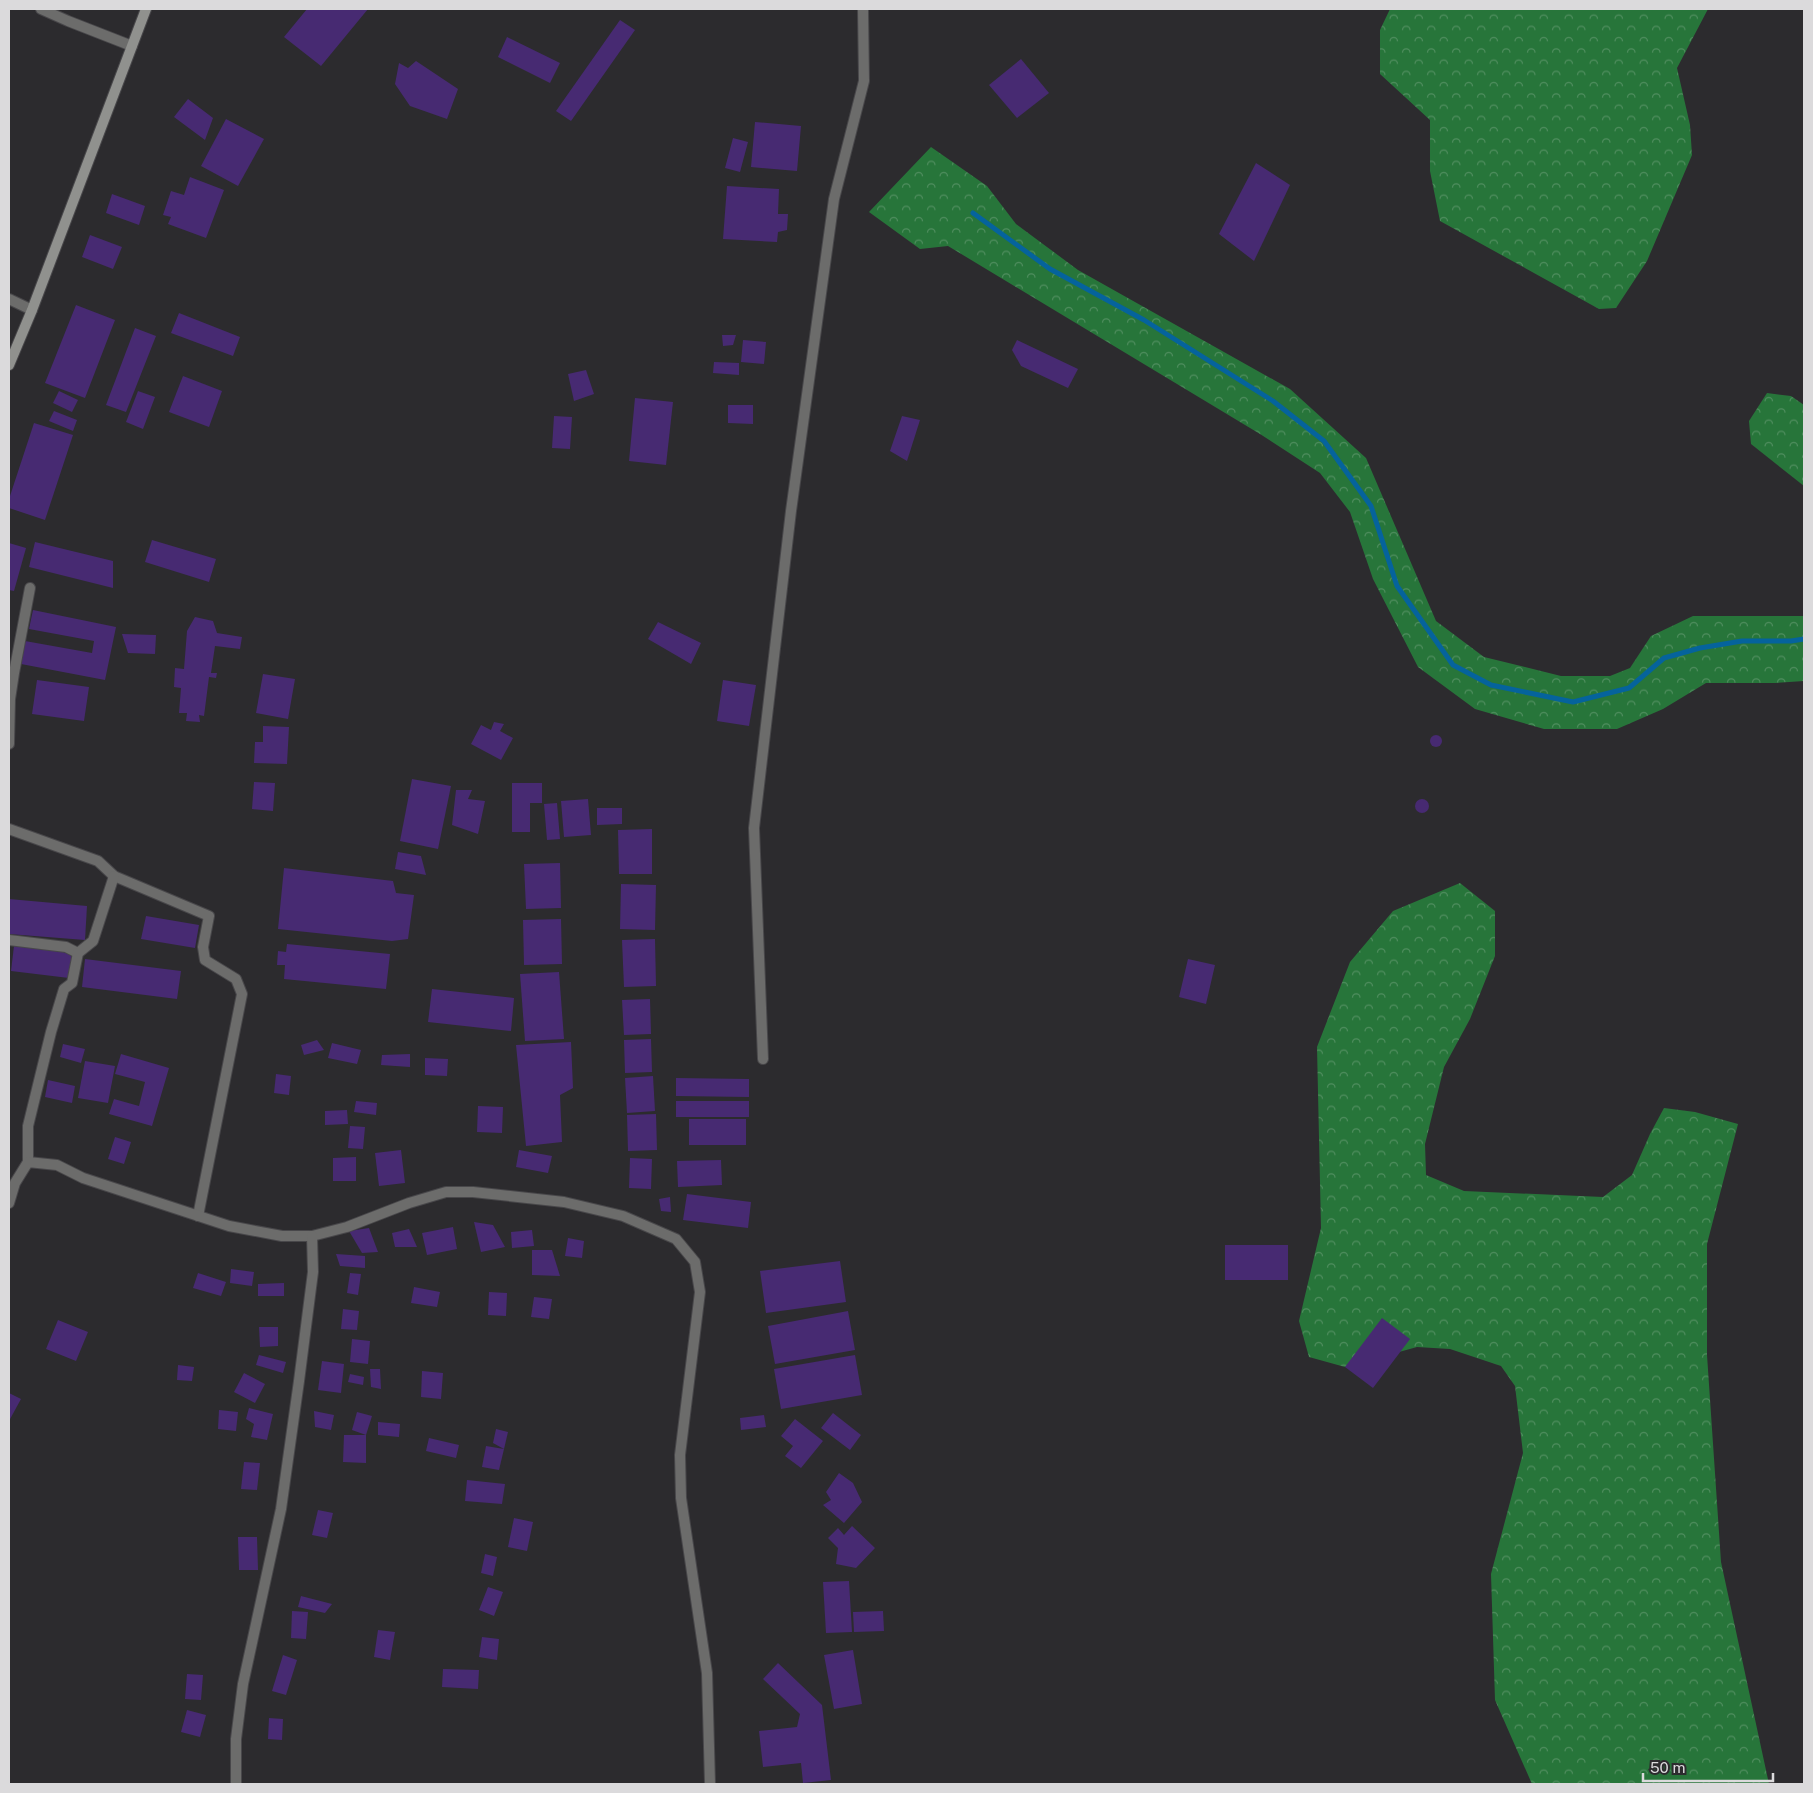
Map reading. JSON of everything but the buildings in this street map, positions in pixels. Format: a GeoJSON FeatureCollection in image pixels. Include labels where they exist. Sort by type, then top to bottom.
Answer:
{"type":"FeatureCollection","features":[{"type":"Feature","properties":{"kind":"street"},"geometry":{"type":"LineString","coordinates":[[42,9],[132,46]]}},
{"type":"Feature","properties":{"kind":"street"},"geometry":{"type":"LineString","coordinates":[[9,365],[32,310],[146,9]]}},
{"type":"Feature","properties":{"kind":"street"},"geometry":{"type":"LineString","coordinates":[[763,1059],[754,828],[792,512],[834,199],[864,81],[863,9]]}},
{"type":"Feature","properties":{"kind":"street"},"geometry":{"type":"LineString","coordinates":[[9,299],[32,310]]}},
{"type":"Feature","properties":{"kind":"street"},"geometry":{"type":"LineString","coordinates":[[9,744],[10,699],[30,588]]}},
{"type":"Feature","properties":{"kind":"street"},"geometry":{"type":"LineString","coordinates":[[9,829],[98,861],[114,876],[210,916],[203,947],[205,960],[236,979],[242,994],[198,1216]]}},
{"type":"Feature","properties":{"kind":"street"},"geometry":{"type":"LineString","coordinates":[[9,1203],[15,1183],[28,1162],[28,1126],[51,1032],[64,989],[72,983],[78,952],[93,941],[114,876]]}},
{"type":"Feature","properties":{"kind":"street"},"geometry":{"type":"LineString","coordinates":[[9,940],[66,947],[78,952]]}},
{"type":"Feature","properties":{"kind":"street"},"geometry":{"type":"LineString","coordinates":[[28,1162],[57,1165],[83,1178],[228,1226],[282,1236],[312,1236],[347,1227],[409,1203],[446,1192],[473,1192],[564,1202],[623,1216],[676,1239],[695,1262],[700,1292],[680,1455],[681,1498],[707,1673],[710,1784]]}},
{"type":"Feature","properties":{"kind":"street"},"geometry":{"type":"LineString","coordinates":[[236,1784],[236,1739],[243,1684],[281,1509],[300,1382],[313,1272],[312,1236]]}},
{"type":"Feature","properties":{"kind":"green space"},"geometry":{"type":"Polygon","coordinates":[[[1390,9],[1708,9],[1677,68],[1690,125],[1692,155],[1647,261],[1616,308],[1599,309],[1440,221],[1430,171],[1430,120],[1380,74],[1380,30],[1390,9]]]}},
{"type":"Feature","properties":{"kind":"green space"},"geometry":{"type":"Polygon","coordinates":[[[931,147],[987,186],[1016,224],[1078,270],[1290,389],[1366,458],[1436,621],[1484,657],[1561,676],[1610,676],[1630,668],[1651,636],[1693,616],[1804,616],[1804,681],[1706,683],[1663,709],[1617,729],[1544,729],[1475,709],[1418,667],[1373,579],[1350,512],[1320,473],[1260,434],[948,246],[920,249],[869,212],[931,147]]]}},
{"type":"Feature","properties":{"kind":"green space"},"geometry":{"type":"Polygon","coordinates":[[[1767,393],[1791,396],[1804,405],[1804,486],[1751,444],[1749,421],[1767,393]]]}},
{"type":"Feature","properties":{"kind":"green space"},"geometry":{"type":"Polygon","coordinates":[[[1460,883],[1495,911],[1495,956],[1470,1019],[1444,1067],[1425,1144],[1426,1175],[1464,1191],[1603,1197],[1632,1175],[1664,1108],[1695,1112],[1738,1124],[1707,1244],[1707,1355],[1721,1562],[1769,1784],[1532,1784],[1495,1700],[1491,1574],[1523,1453],[1515,1386],[1501,1366],[1450,1349],[1417,1347],[1345,1367],[1309,1357],[1299,1321],[1321,1228],[1317,1047],[1350,962],[1393,911],[1460,883]]]}},
{"type":"Feature","properties":{"kind":"waterway"},"geometry":{"type":"LineString","coordinates":[[973,213],[1050,269],[1144,320],[1273,401],[1324,441],[1371,506],[1397,586],[1453,665],[1491,685],[1573,702],[1629,688],[1664,658],[1700,648],[1742,641],[1791,641],[1804,639]]}}]}
